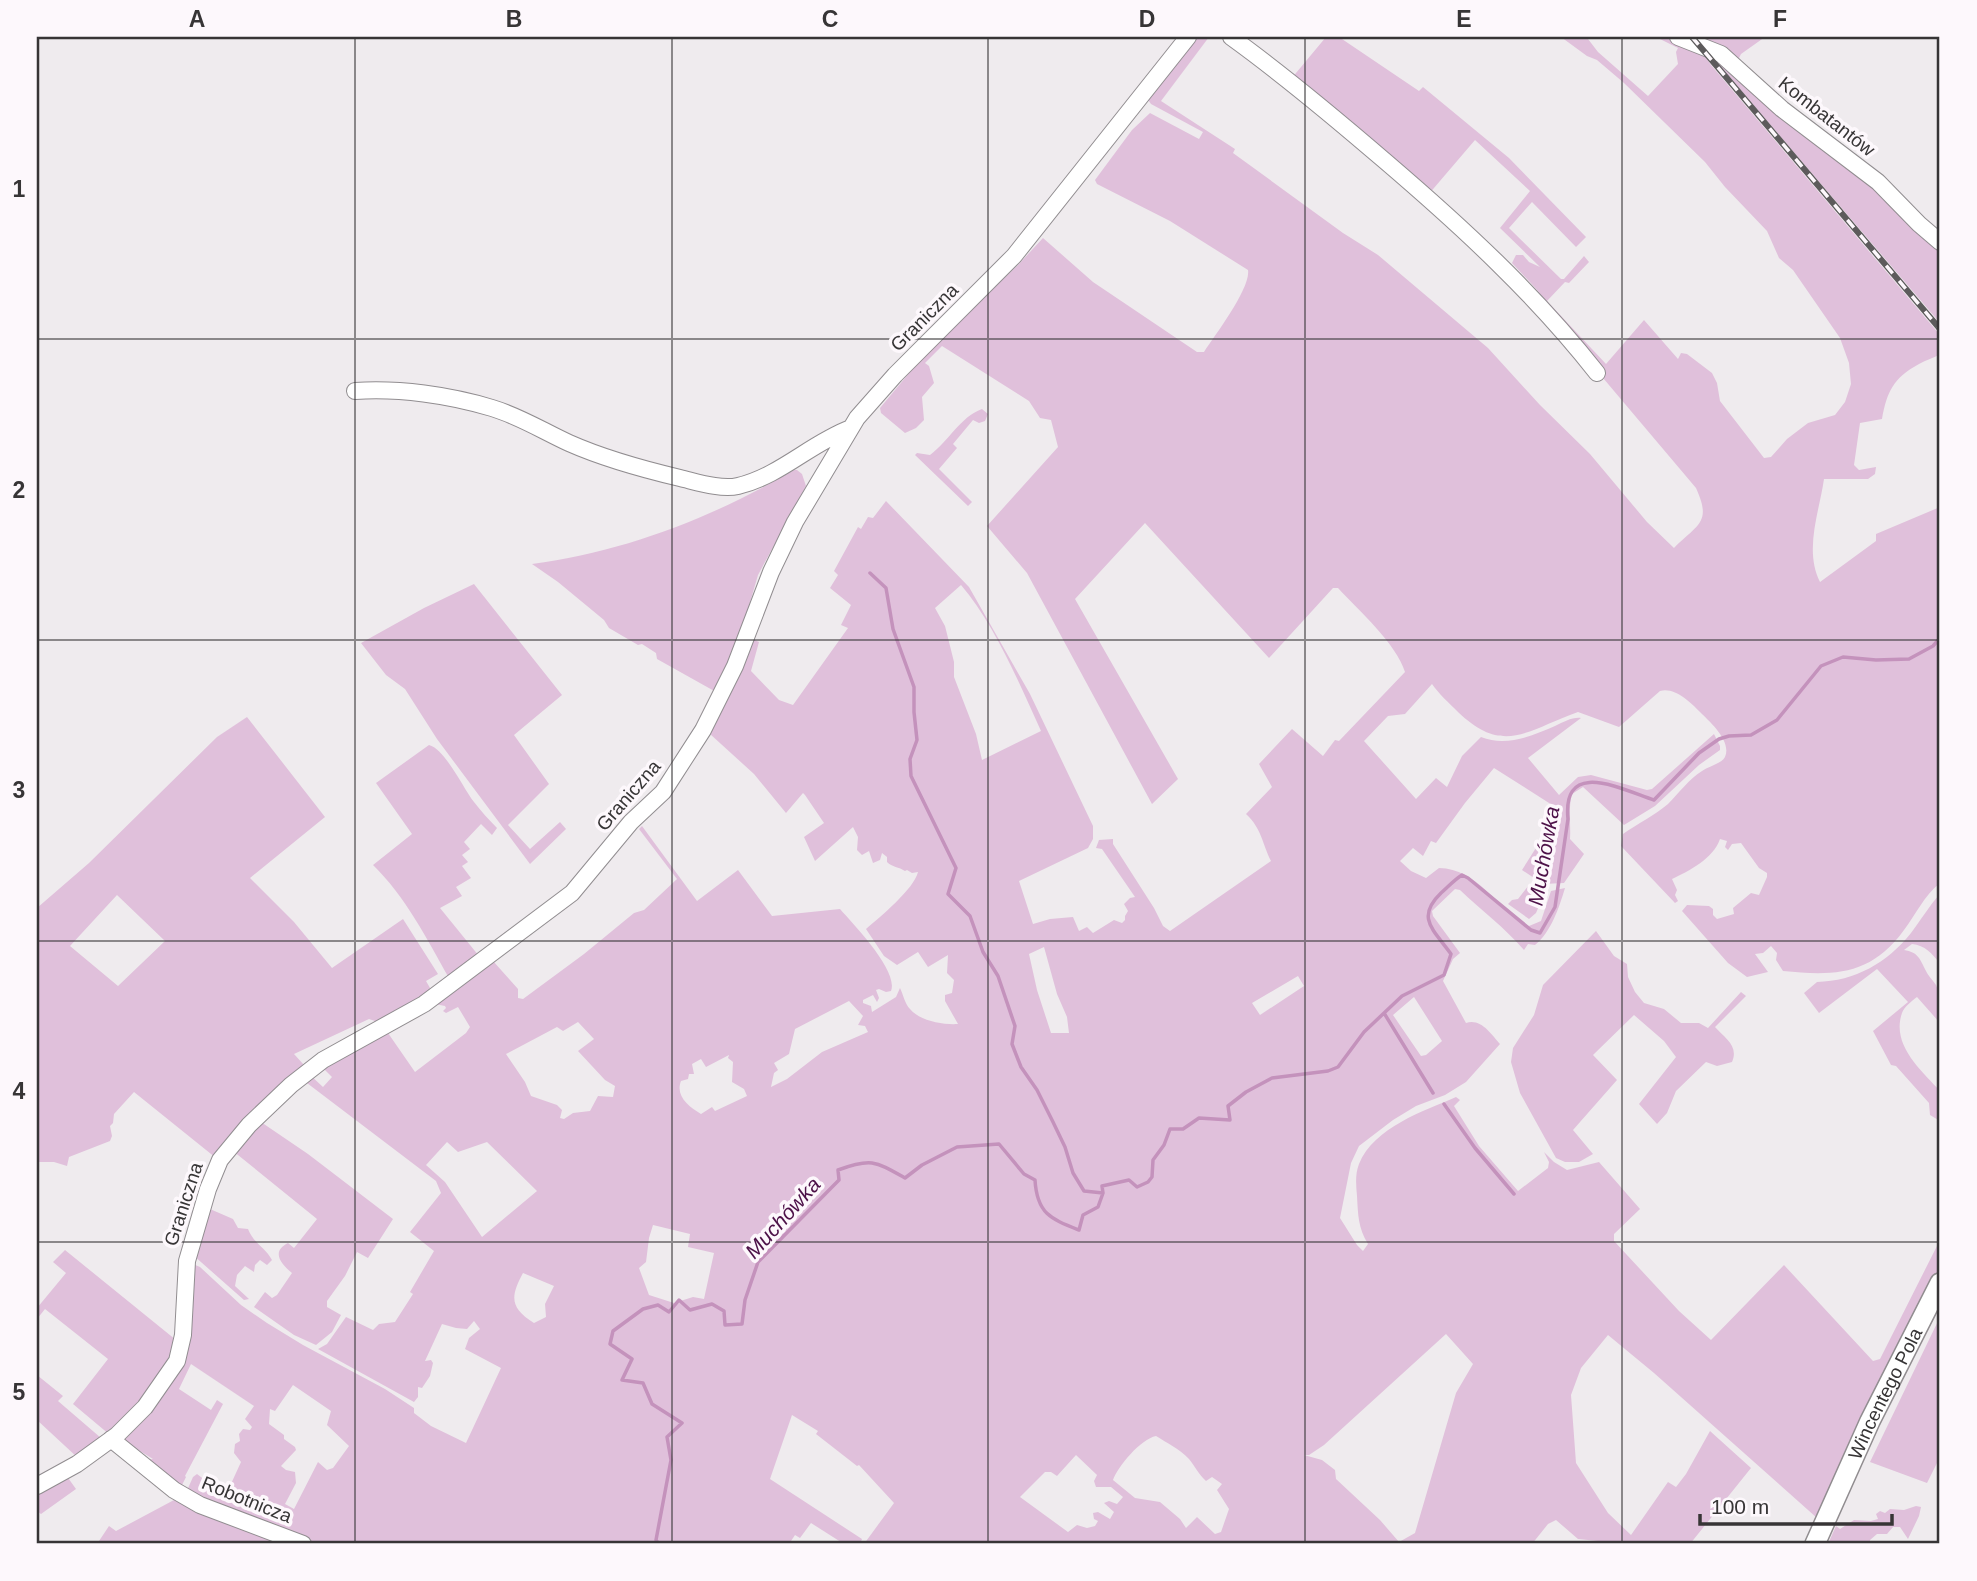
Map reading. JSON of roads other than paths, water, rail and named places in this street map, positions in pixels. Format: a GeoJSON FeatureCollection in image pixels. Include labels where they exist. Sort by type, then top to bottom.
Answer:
{"type":"FeatureCollection","features":[{"type":"Feature","properties":{"kind":"street","name":"Graniczna"},"geometry":{"type":"LineString","coordinates":[[37,1486],[77,1464],[111,1439],[145,1407],[177,1361],[183,1335],[187,1261],[208,1189],[220,1160],[248,1125],[323,1060],[424,1004],[572,893],[631,822],[663,792],[703,730],[736,666],[771,572],[795,522],[857,418],[895,375],[1014,256],[1188,37]]}},
{"type":"Feature","properties":{"kind":"street"},"geometry":{"type":"LineString","coordinates":[[1231,37],[1293,82],[1463,228],[1571,340],[1597,373]]}},
{"type":"Feature","properties":{"kind":"street","name":"Kombatantów"},"geometry":{"type":"LineString","coordinates":[[1678,37],[1721,54],[1782,109],[1878,182],[1940,242]]}},
{"type":"Feature","properties":{"kind":"street"},"geometry":{"type":"LineString","coordinates":[[355,391],[378,390],[429,395],[490,407],[523,419],[566,442],[619,464],[700,483],[736,486],[788,465],[851,428]]}},
{"type":"Feature","properties":{"kind":"street","name":"Wincentego Pola"},"geometry":{"type":"LineString","coordinates":[[1815,1544],[1870,1421],[1940,1283]]}},
{"type":"Feature","properties":{"kind":"street","name":"Robotnicza"},"geometry":{"type":"LineString","coordinates":[[111,1439],[174,1490],[200,1506],[303,1544]]}},
{"type":"Feature","properties":{"kind":"waterway"},"geometry":{"type":"LineString","coordinates":[[870,573],[886,588],[893,629],[914,687],[917,740],[910,759],[911,776],[956,868],[948,894],[970,916],[983,952],[998,976],[1015,1026],[1012,1044],[1021,1067],[1037,1090],[1065,1147],[1073,1173],[1084,1191],[1103,1193]]}},
{"type":"Feature","properties":{"kind":"waterway","name":"Muchówka"},"geometry":{"type":"LineString","coordinates":[[659,1544],[656,1540],[671,1460],[667,1437],[682,1423],[652,1404],[643,1383],[622,1380],[632,1359],[610,1344],[613,1331],[643,1309],[658,1305],[669,1312],[679,1300],[690,1310],[712,1304],[724,1311],[725,1325],[742,1324],[745,1300],[758,1262],[839,1180],[838,1170],[873,1163],[905,1178],[922,1165],[957,1147],[999,1144],[1024,1174],[1035,1180],[1039,1201],[1047,1214],[1079,1230],[1083,1215],[1098,1207],[1103,1193],[1102,1186],[1129,1180],[1137,1187],[1148,1182],[1152,1177],[1153,1160],[1164,1145],[1170,1129],[1183,1129],[1199,1118],[1230,1120],[1228,1106],[1246,1092],[1272,1078],[1328,1071],[1338,1067],[1364,1032],[1402,996],[1444,975],[1451,954],[1430,924],[1429,910],[1441,893],[1462,875],[1531,930],[1540,933],[1555,907],[1569,800],[1574,789],[1584,783],[1596,782],[1654,800],[1699,753],[1719,739],[1751,735],[1777,720],[1821,666],[1843,657],[1909,659],[1933,646],[1940,638]]}},
{"type":"Feature","properties":{"kind":"waterway"},"geometry":{"type":"LineString","coordinates":[[1384,1013],[1433,1093]]}},
{"type":"Feature","properties":{"kind":"waterway"},"geometry":{"type":"LineString","coordinates":[[1444,1104],[1475,1148],[1514,1194]]}},
{"type":"Feature","properties":{"kind":"railway"},"geometry":{"type":"LineString","coordinates":[[1692,37],[1940,329]]}}]}
